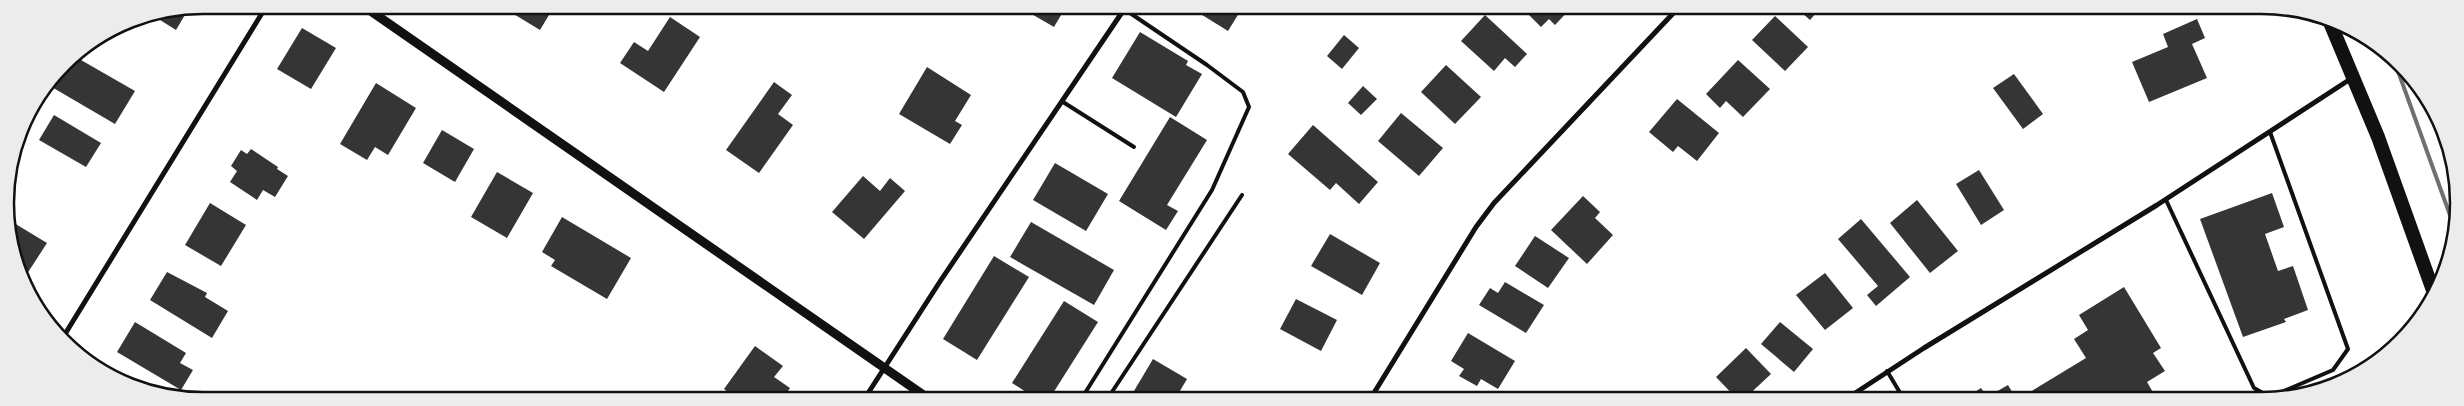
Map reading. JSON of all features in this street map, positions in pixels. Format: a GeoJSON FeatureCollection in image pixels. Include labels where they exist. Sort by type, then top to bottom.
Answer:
{"type":"FeatureCollection","features":[{"type":"Feature","properties":{"kind":"highway"},"geometry":{"type":"LineString","coordinates":[[2332,28],[2354,76],[2431,286]]}},
{"type":"Feature","properties":{"kind":"street"},"geometry":{"type":"LineString","coordinates":[[66,333],[261,14]]}},
{"type":"Feature","properties":{"kind":"street"},"geometry":{"type":"LineString","coordinates":[[375,14],[920,392]]}},
{"type":"Feature","properties":{"kind":"street"},"geometry":{"type":"LineString","coordinates":[[868,392],[1120,14]]}},
{"type":"Feature","properties":{"kind":"street"},"geometry":{"type":"LineString","coordinates":[[1374,392],[1476,227],[1494,203],[1672,14]]}},
{"type":"Feature","properties":{"kind":"street"},"geometry":{"type":"LineString","coordinates":[[1856,392],[2166,200],[2354,76]]}},
{"type":"Feature","properties":{"kind":"lane"},"geometry":{"type":"LineString","coordinates":[[1085,392],[1212,190],[1249,107],[1243,92],[1135,14]]}},
{"type":"Feature","properties":{"kind":"lane"},"geometry":{"type":"LineString","coordinates":[[1062,102],[1134,147]]}},
{"type":"Feature","properties":{"kind":"lane"},"geometry":{"type":"LineString","coordinates":[[2270,132],[2348,348],[2332,370],[2283,391]]}},
{"type":"Feature","properties":{"kind":"lane"},"geometry":{"type":"LineString","coordinates":[[1111,392],[1242,195]]}},
{"type":"Feature","properties":{"kind":"lane"},"geometry":{"type":"LineString","coordinates":[[2166,200],[2254,388],[2261,392]]}},
{"type":"Feature","properties":{"kind":"lane"},"geometry":{"type":"LineString","coordinates":[[1887,372],[1900,392]]}},
{"type":"Feature","properties":{"kind":"building"},"geometry":{"type":"Polygon","coordinates":[[[185,14],[176,30],[158,19],[185,14]]]}},
{"type":"Feature","properties":{"kind":"building"},"geometry":{"type":"Polygon","coordinates":[[[514,14],[550,14],[540,30],[514,14]]]}},
{"type":"Feature","properties":{"kind":"building"},"geometry":{"type":"Polygon","coordinates":[[[1032,14],[1062,14],[1054,27],[1032,14]]]}},
{"type":"Feature","properties":{"kind":"building"},"geometry":{"type":"Polygon","coordinates":[[[1201,14],[1238,14],[1228,31],[1201,14]]]}},
{"type":"Feature","properties":{"kind":"building"},"geometry":{"type":"Polygon","coordinates":[[[1528,14],[1565,14],[1555,25],[1549,19],[1541,27],[1528,14]]]}},
{"type":"Feature","properties":{"kind":"building"},"geometry":{"type":"Polygon","coordinates":[[[1803,14],[1815,14],[1810,20],[1803,14]]]}},
{"type":"Feature","properties":{"kind":"building"},"geometry":{"type":"Polygon","coordinates":[[[1485,15],[1527,54],[1515,67],[1505,58],[1494,71],[1461,41],[1485,15]]]}},
{"type":"Feature","properties":{"kind":"building"},"geometry":{"type":"Polygon","coordinates":[[[1775,16],[1808,47],[1785,71],[1752,40],[1775,16]]]}},
{"type":"Feature","properties":{"kind":"building"},"geometry":{"type":"Polygon","coordinates":[[[670,17],[700,37],[664,92],[620,63],[634,42],[648,51],[670,17]]]}},
{"type":"Feature","properties":{"kind":"building"},"geometry":{"type":"Polygon","coordinates":[[[2197,19],[2205,38],[2192,44],[2207,78],[2149,102],[2132,62],[2168,47],[2163,34],[2197,19]]]}},
{"type":"Feature","properties":{"kind":"building"},"geometry":{"type":"Polygon","coordinates":[[[302,28],[336,48],[311,89],[277,69],[302,28]]]}},
{"type":"Feature","properties":{"kind":"building"},"geometry":{"type":"Polygon","coordinates":[[[1140,32],[1188,61],[1186,65],[1202,74],[1176,117],[1112,78],[1140,32]]]}},
{"type":"Feature","properties":{"kind":"building"},"geometry":{"type":"Polygon","coordinates":[[[1344,35],[1359,48],[1342,69],[1327,56],[1344,35]]]}},
{"type":"Feature","properties":{"kind":"building"},"geometry":{"type":"Polygon","coordinates":[[[80,59],[135,91],[115,124],[53,88],[80,59]]]}},
{"type":"Feature","properties":{"kind":"building"},"geometry":{"type":"Polygon","coordinates":[[[1738,60],[1770,89],[1743,117],[1726,101],[1720,108],[1706,94],[1738,60]]]}},
{"type":"Feature","properties":{"kind":"building"},"geometry":{"type":"Polygon","coordinates":[[[1446,65],[1481,97],[1455,124],[1421,92],[1446,65]]]}},
{"type":"Feature","properties":{"kind":"building"},"geometry":{"type":"Polygon","coordinates":[[[927,67],[971,95],[955,121],[962,125],[950,144],[899,114],[927,67]]]}},
{"type":"Feature","properties":{"kind":"building"},"geometry":{"type":"Polygon","coordinates":[[[2014,74],[2043,114],[2023,129],[1993,88],[2014,74]]]}},
{"type":"Feature","properties":{"kind":"building"},"geometry":{"type":"Polygon","coordinates":[[[774,82],[792,95],[778,114],[793,125],[759,173],[726,150],[774,82]]]}},
{"type":"Feature","properties":{"kind":"building"},"geometry":{"type":"Polygon","coordinates":[[[376,83],[416,108],[388,155],[375,147],[367,160],[340,144],[376,83]]]}},
{"type":"Feature","properties":{"kind":"building"},"geometry":{"type":"Polygon","coordinates":[[[1363,86],[1377,99],[1361,115],[1348,103],[1363,86]]]}},
{"type":"Feature","properties":{"kind":"building"},"geometry":{"type":"Polygon","coordinates":[[[1677,99],[1719,133],[1697,161],[1678,146],[1673,152],[1649,132],[1677,99]]]}},
{"type":"Feature","properties":{"kind":"building"},"geometry":{"type":"Polygon","coordinates":[[[1401,113],[1443,148],[1419,176],[1378,141],[1401,113]]]}},
{"type":"Feature","properties":{"kind":"building"},"geometry":{"type":"Polygon","coordinates":[[[54,115],[101,143],[86,167],[39,140],[54,115]]]}},
{"type":"Feature","properties":{"kind":"building"},"geometry":{"type":"Polygon","coordinates":[[[1170,117],[1207,140],[1167,205],[1178,211],[1166,230],[1119,201],[1170,117]]]}},
{"type":"Feature","properties":{"kind":"building"},"geometry":{"type":"Polygon","coordinates":[[[1313,125],[1378,182],[1359,204],[1336,183],[1330,190],[1288,154],[1313,125]]]}},
{"type":"Feature","properties":{"kind":"building"},"geometry":{"type":"Polygon","coordinates":[[[442,130],[474,149],[455,182],[423,163],[442,130]]]}},
{"type":"Feature","properties":{"kind":"building"},"geometry":{"type":"Polygon","coordinates":[[[251,149],[288,176],[275,197],[263,190],[257,200],[230,182],[237,171],[231,166],[241,150],[247,154],[251,149]]]}},
{"type":"Feature","properties":{"kind":"building"},"geometry":{"type":"Polygon","coordinates":[[[1055,163],[1108,194],[1086,231],[1033,200],[1055,163]]]}},
{"type":"Feature","properties":{"kind":"building"},"geometry":{"type":"Polygon","coordinates":[[[1979,170],[2004,210],[1981,225],[1956,184],[1979,170]]]}},
{"type":"Feature","properties":{"kind":"building"},"geometry":{"type":"Polygon","coordinates":[[[497,172],[533,193],[507,238],[471,217],[497,172]]]}},
{"type":"Feature","properties":{"kind":"building"},"geometry":{"type":"Polygon","coordinates":[[[863,176],[880,191],[890,178],[905,191],[864,239],[832,212],[863,176]]]}},
{"type":"Feature","properties":{"kind":"building"},"geometry":{"type":"Polygon","coordinates":[[[2272,193],[2284,227],[2265,234],[2278,271],[2293,266],[2308,310],[2284,319],[2286,322],[2243,337],[2200,219],[2272,193]]]}},
{"type":"Feature","properties":{"kind":"building"},"geometry":{"type":"Polygon","coordinates":[[[1583,196],[1600,212],[1595,218],[1613,235],[1587,264],[1551,230],[1583,196]]]}},
{"type":"Feature","properties":{"kind":"building"},"geometry":{"type":"Polygon","coordinates":[[[1917,200],[1958,251],[1930,273],[1890,223],[1917,200]]]}},
{"type":"Feature","properties":{"kind":"building"},"geometry":{"type":"Polygon","coordinates":[[[210,203],[246,225],[221,266],[185,245],[210,203]]]}},
{"type":"Feature","properties":{"kind":"building"},"geometry":{"type":"Polygon","coordinates":[[[562,217],[631,258],[607,299],[551,266],[555,260],[542,252],[562,217]]]}},
{"type":"Feature","properties":{"kind":"building"},"geometry":{"type":"Polygon","coordinates":[[[1861,219],[1910,277],[1876,306],[1867,295],[1878,286],[1838,239],[1861,219]]]}},
{"type":"Feature","properties":{"kind":"building"},"geometry":{"type":"Polygon","coordinates":[[[1031,222],[1114,270],[1094,305],[1010,257],[1031,222]]]}},
{"type":"Feature","properties":{"kind":"building"},"geometry":{"type":"Polygon","coordinates":[[[15,223],[47,243],[27,273],[20,252],[15,223]]]}},
{"type":"Feature","properties":{"kind":"building"},"geometry":{"type":"Polygon","coordinates":[[[1330,234],[1380,263],[1362,295],[1311,266],[1330,234]]]}},
{"type":"Feature","properties":{"kind":"building"},"geometry":{"type":"Polygon","coordinates":[[[1535,236],[1569,258],[1548,288],[1515,266],[1535,236]]]}},
{"type":"Feature","properties":{"kind":"building"},"geometry":{"type":"Polygon","coordinates":[[[994,256],[1029,277],[977,360],[943,339],[994,256]]]}},
{"type":"Feature","properties":{"kind":"building"},"geometry":{"type":"Polygon","coordinates":[[[167,272],[207,293],[205,297],[228,311],[212,338],[150,300],[167,272]]]}},
{"type":"Feature","properties":{"kind":"building"},"geometry":{"type":"Polygon","coordinates":[[[1825,273],[1853,308],[1825,330],[1796,295],[1825,273]]]}},
{"type":"Feature","properties":{"kind":"building"},"geometry":{"type":"Polygon","coordinates":[[[1505,282],[1544,305],[1526,333],[1479,305],[1490,288],[1498,293],[1505,282]]]}},
{"type":"Feature","properties":{"kind":"building"},"geometry":{"type":"Polygon","coordinates":[[[2124,287],[2161,348],[2153,353],[2165,371],[2147,382],[2153,392],[2030,392],[2086,358],[2074,339],[2088,330],[2079,315],[2124,287]]]}},
{"type":"Feature","properties":{"kind":"building"},"geometry":{"type":"Polygon","coordinates":[[[1296,299],[1337,320],[1321,351],[1280,329],[1296,299]]]}},
{"type":"Feature","properties":{"kind":"building"},"geometry":{"type":"Polygon","coordinates":[[[1064,301],[1098,322],[1054,392],[1026,392],[1012,383],[1064,301]]]}},
{"type":"Feature","properties":{"kind":"building"},"geometry":{"type":"Polygon","coordinates":[[[135,322],[186,353],[180,363],[193,370],[181,390],[117,352],[135,322]]]}},
{"type":"Feature","properties":{"kind":"building"},"geometry":{"type":"Polygon","coordinates":[[[1780,322],[1813,349],[1794,372],[1761,344],[1780,322]]]}},
{"type":"Feature","properties":{"kind":"building"},"geometry":{"type":"Polygon","coordinates":[[[1468,333],[1515,361],[1498,389],[1481,379],[1477,386],[1459,376],[1464,369],[1451,361],[1468,333]]]}},
{"type":"Feature","properties":{"kind":"building"},"geometry":{"type":"Polygon","coordinates":[[[755,346],[783,366],[774,377],[790,388],[787,392],[728,392],[724,389],[755,346]]]}},
{"type":"Feature","properties":{"kind":"building"},"geometry":{"type":"Polygon","coordinates":[[[1746,348],[1771,374],[1752,392],[1730,392],[1716,377],[1746,348]]]}},
{"type":"Feature","properties":{"kind":"building"},"geometry":{"type":"Polygon","coordinates":[[[1153,359],[1187,379],[1179,392],[1133,392],[1153,359]]]}},
{"type":"Feature","properties":{"kind":"building"},"geometry":{"type":"Polygon","coordinates":[[[2008,385],[2012,392],[1996,392],[2008,385]]]}},
{"type":"Feature","properties":{"kind":"building"},"geometry":{"type":"Polygon","coordinates":[[[1981,388],[1984,392],[1975,392],[1981,388]]]}},
{"type":"Feature","properties":{"kind":"railway"},"geometry":{"type":"LineString","coordinates":[[2399,73],[2450,215]]}}]}
